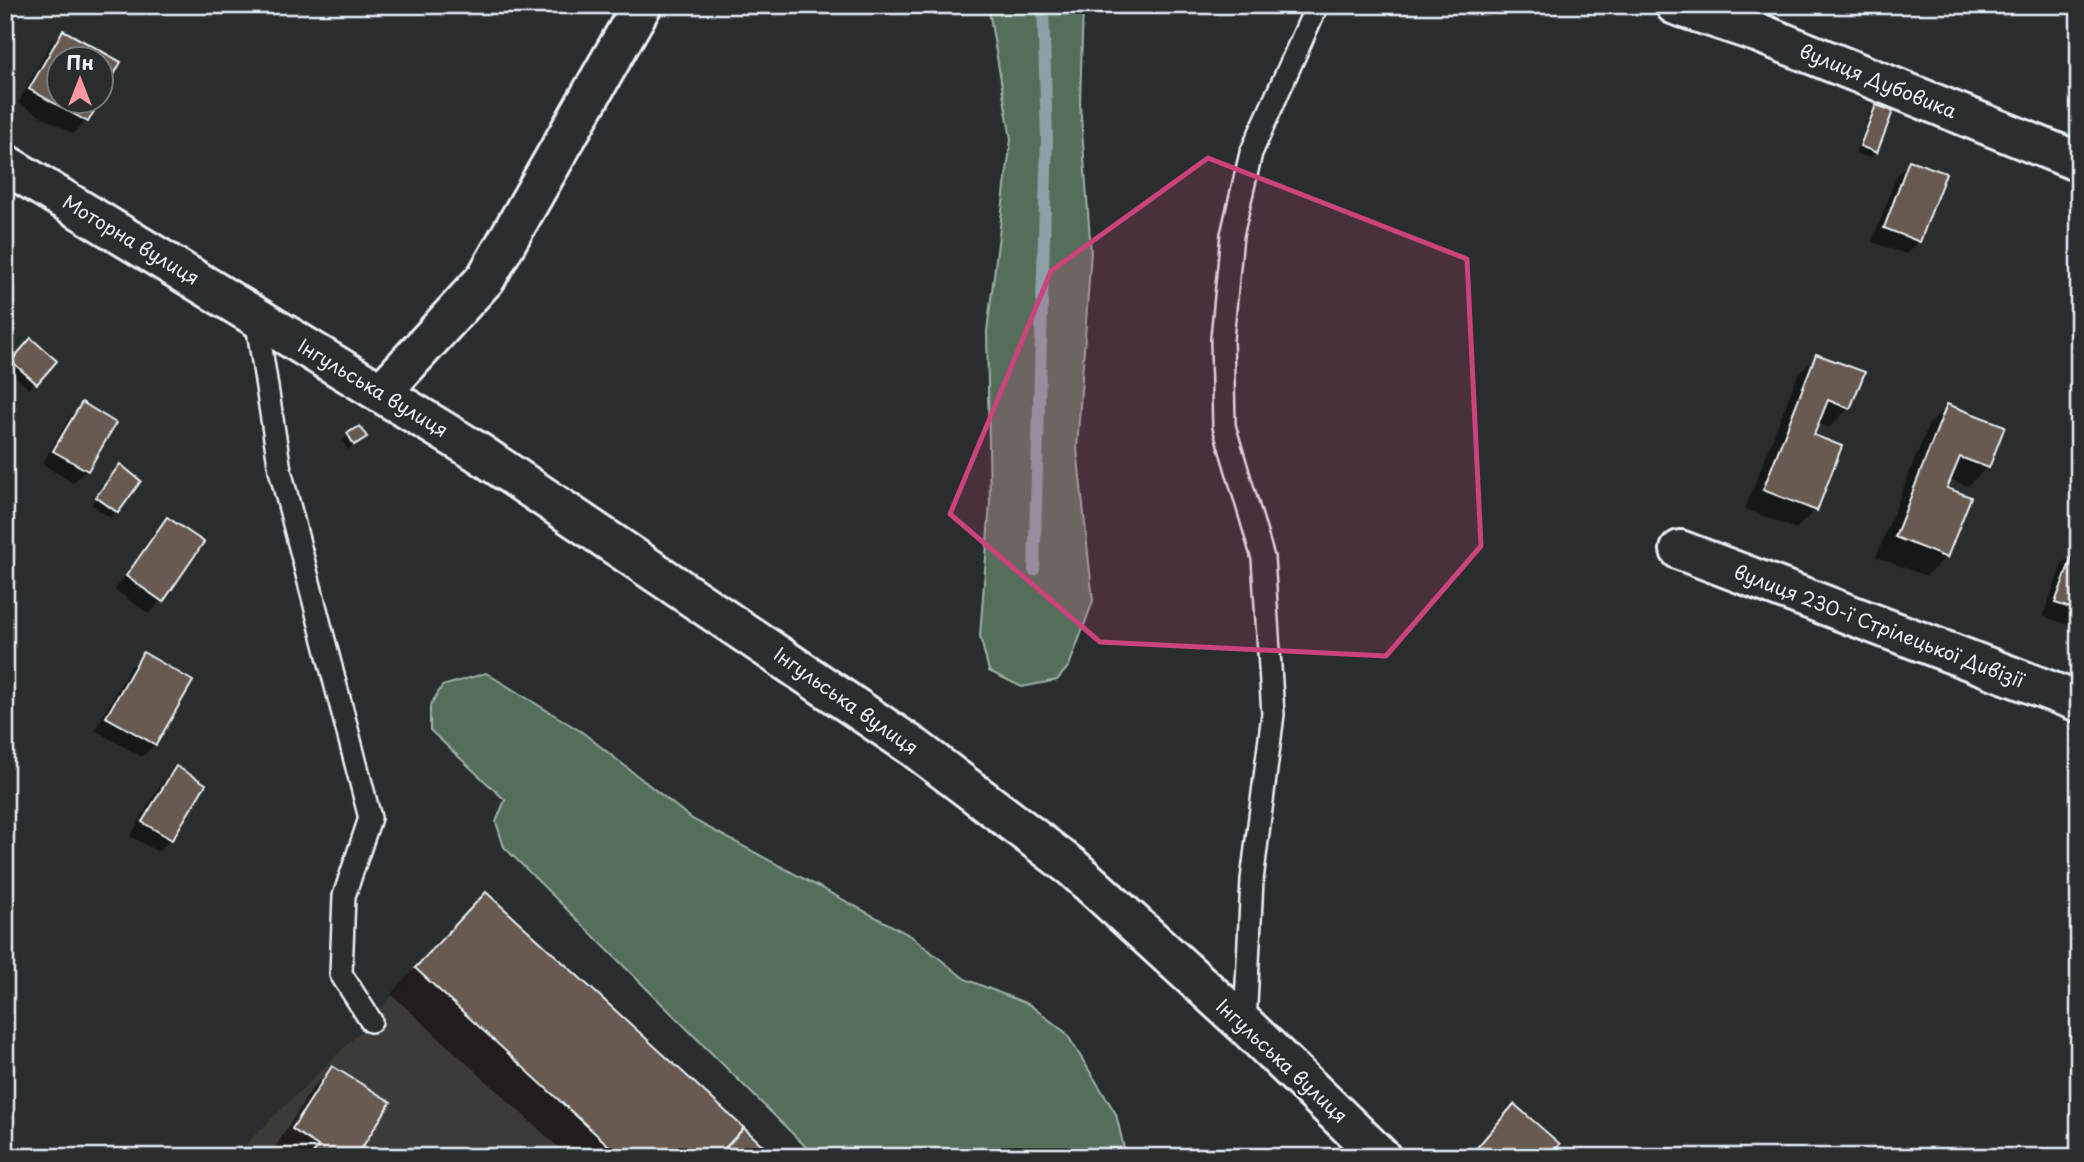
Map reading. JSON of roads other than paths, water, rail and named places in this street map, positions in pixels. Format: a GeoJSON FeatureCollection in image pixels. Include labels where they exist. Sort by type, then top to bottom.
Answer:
{"type":"FeatureCollection","features":[{"type":"Feature","properties":{"kind":"street"},"geometry":{"type":"LineString","coordinates":[[381,393],[486,278],[642,5]]}},
{"type":"Feature","properties":{"kind":"street","name":"вулиця Дубовика"},"geometry":{"type":"LineString","coordinates":[[1675,5],[1759,33],[2079,162]]}},
{"type":"Feature","properties":{"kind":"street","name":"Моторна вулиця"},"geometry":{"type":"LineString","coordinates":[[5,164],[256,317]]}},
{"type":"Feature","properties":{"kind":"street","name":"Інгульська вулиця"},"geometry":{"type":"LineString","coordinates":[[256,317],[476,450],[915,748],[1073,868],[1245,1025],[1381,1157]]}},
{"type":"Feature","properties":{"kind":"street","name":"вулиця 230-ї Стрілецької Дивізії"},"geometry":{"type":"LineString","coordinates":[[1680,550],[2079,702]]}},
{"type":"Feature","properties":{"kind":"lane"},"geometry":{"type":"LineString","coordinates":[[1245,1025],[1252,880],[1273,714],[1263,558],[1224,426],[1222,339],[1232,235],[1251,153],[1317,5]]}},
{"type":"Feature","properties":{"kind":"lane"},"geometry":{"type":"LineString","coordinates":[[256,317],[280,470],[370,818],[344,895],[341,974],[371,1021]]}},
{"type":"Feature","properties":{"kind":"waterway"},"geometry":{"type":"LineString","coordinates":[[1034,570],[1047,139],[1043,5]]}}]}
